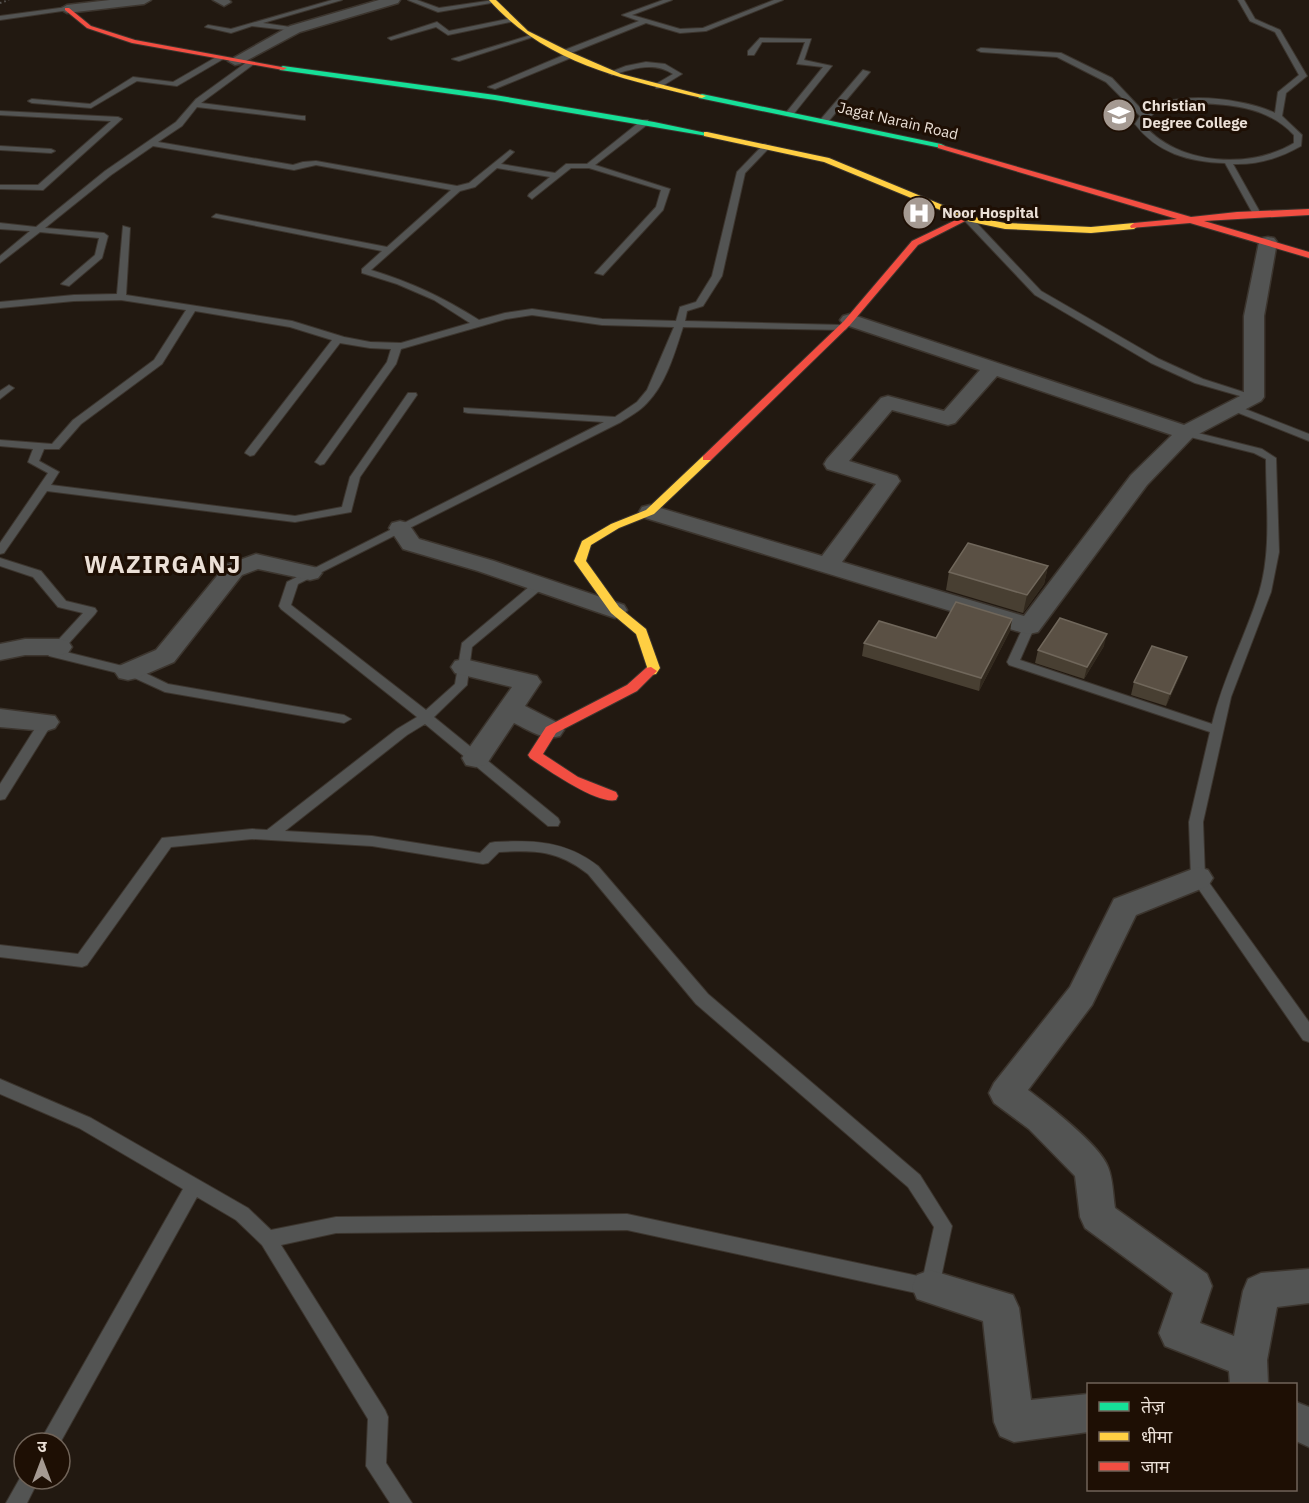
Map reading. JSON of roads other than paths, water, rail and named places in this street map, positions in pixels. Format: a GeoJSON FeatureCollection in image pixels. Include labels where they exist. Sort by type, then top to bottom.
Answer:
{"type":"FeatureCollection","features":[{"type":"Feature","properties":{"kind":"street"},"geometry":{"type":"LineString","coordinates":[[67,9],[144,0]]}},
{"type":"Feature","properties":{"kind":"street"},"geometry":{"type":"LineString","coordinates":[[228,60],[295,29],[393,0]]}},
{"type":"Feature","properties":{"kind":"street","name":"Jagat Narain Road"},"geometry":{"type":"LineString","coordinates":[[493,1],[533,36],[612,73],[659,86],[923,141],[1309,255]]}},
{"type":"Feature","properties":{"kind":"street"},"geometry":{"type":"LineString","coordinates":[[67,9],[90,27],[134,42],[250,64],[391,81],[645,122],[767,146],[826,160],[967,218],[1005,226],[1091,230],[1257,214],[1309,212]]}},
{"type":"Feature","properties":{"kind":"street"},"geometry":{"type":"LineString","coordinates":[[611,796],[573,780],[535,755],[551,730],[632,688],[654,668],[642,632],[615,610],[580,561],[586,543],[615,526],[650,512],[846,324],[915,243],[967,218]]}},
{"type":"Feature","properties":{"kind":"street"},"geometry":{"type":"LineString","coordinates":[[650,512],[1029,626],[1139,480],[1186,433],[1254,398],[1254,316],[1268,242]]}},
{"type":"Feature","properties":{"kind":"street"},"geometry":{"type":"LineString","coordinates":[[846,324],[993,368],[1186,433]]}},
{"type":"Feature","properties":{"kind":"street"},"geometry":{"type":"LineString","coordinates":[[828,565],[889,480],[834,464],[888,402],[948,419],[993,368]]}},
{"type":"Feature","properties":{"kind":"street"},"geometry":{"type":"LineString","coordinates":[[400,528],[411,544],[615,610]]}},
{"type":"Feature","properties":{"kind":"street"},"geometry":{"type":"LineString","coordinates":[[128,672],[165,656],[234,570],[256,561],[310,573]]}},
{"type":"Feature","properties":{"kind":"street"},"geometry":{"type":"LineString","coordinates":[[0,652],[26,647],[59,647]]}},
{"type":"Feature","properties":{"kind":"street"},"geometry":{"type":"LineString","coordinates":[[464,667],[528,682],[476,758]]}},
{"type":"Feature","properties":{"kind":"street"},"geometry":{"type":"LineString","coordinates":[[508,709],[551,730]]}},
{"type":"Feature","properties":{"kind":"street"},"geometry":{"type":"LineString","coordinates":[[0,718],[46,722]]}},
{"type":"Feature","properties":{"kind":"street"},"geometry":{"type":"LineString","coordinates":[[1198,878],[1125,907],[1081,996],[1006,1093],[1041,1119],[1092,1169],[1098,1217],[1194,1286],[1178,1333],[1249,1372],[1261,1291],[1309,1286]]}},
{"type":"Feature","properties":{"kind":"street"},"geometry":{"type":"LineString","coordinates":[[930,1287],[1000,1308],[1014,1422],[1087,1413]]}},
{"type":"Feature","properties":{"kind":"lane"},"geometry":{"type":"LineString","coordinates":[[411,0],[438,10],[493,1]]}},
{"type":"Feature","properties":{"kind":"lane"},"geometry":{"type":"LineString","coordinates":[[669,0],[625,15],[680,31],[704,30],[780,0]]}},
{"type":"Feature","properties":{"kind":"lane"},"geometry":{"type":"LineString","coordinates":[[1241,0],[1252,20],[1278,31],[1303,76],[1282,92],[1278,117]]}},
{"type":"Feature","properties":{"kind":"lane"},"geometry":{"type":"LineString","coordinates":[[208,27],[231,30],[337,1],[358,10]]}},
{"type":"Feature","properties":{"kind":"lane"},"geometry":{"type":"LineString","coordinates":[[0,18],[67,9]]}},
{"type":"Feature","properties":{"kind":"lane"},"geometry":{"type":"LineString","coordinates":[[391,38],[436,24],[448,33],[513,20]]}},
{"type":"Feature","properties":{"kind":"lane"},"geometry":{"type":"LineString","coordinates":[[492,87],[646,21]]}},
{"type":"Feature","properties":{"kind":"lane"},"geometry":{"type":"LineString","coordinates":[[252,24],[295,29]]}},
{"type":"Feature","properties":{"kind":"lane"},"geometry":{"type":"LineString","coordinates":[[456,59],[533,36]]}},
{"type":"Feature","properties":{"kind":"lane"},"geometry":{"type":"LineString","coordinates":[[751,53],[760,40],[809,40],[800,62],[828,66],[789,114]]}},
{"type":"Feature","properties":{"kind":"lane"},"geometry":{"type":"LineString","coordinates":[[981,50],[1058,55],[1109,80],[1143,115]]}},
{"type":"Feature","properties":{"kind":"lane"},"geometry":{"type":"LineString","coordinates":[[32,101],[91,106],[136,79],[174,84],[228,60]]}},
{"type":"Feature","properties":{"kind":"lane"},"geometry":{"type":"LineString","coordinates":[[0,260],[108,173],[179,124],[196,105],[250,64]]}},
{"type":"Feature","properties":{"kind":"lane"},"geometry":{"type":"LineString","coordinates":[[612,73],[629,66],[645,64],[673,69],[678,74],[659,86]]}},
{"type":"Feature","properties":{"kind":"lane"},"geometry":{"type":"LineString","coordinates":[[824,121],[866,72]]}},
{"type":"Feature","properties":{"kind":"lane"},"geometry":{"type":"LineString","coordinates":[[1214,101],[1259,109],[1292,126],[1298,135],[1298,144],[1289,152],[1253,162],[1228,162],[1193,156],[1157,143],[1144,134],[1139,124],[1143,115],[1154,108],[1170,103],[1214,101]]}},
{"type":"Feature","properties":{"kind":"lane"},"geometry":{"type":"LineString","coordinates":[[196,105],[302,118]]}},
{"type":"Feature","properties":{"kind":"lane"},"geometry":{"type":"LineString","coordinates":[[0,113],[118,119],[40,188],[0,187]]}},
{"type":"Feature","properties":{"kind":"lane"},"geometry":{"type":"LineString","coordinates":[[589,166],[645,122]]}},
{"type":"Feature","properties":{"kind":"lane"},"geometry":{"type":"LineString","coordinates":[[152,142],[294,168],[303,164],[316,163],[457,189],[472,185],[510,152]]}},
{"type":"Feature","properties":{"kind":"lane"},"geometry":{"type":"LineString","coordinates":[[553,822],[426,717],[285,606],[293,582],[617,420],[648,396],[681,325],[683,309],[700,304],[717,276],[741,172],[767,146]]}},
{"type":"Feature","properties":{"kind":"lane"},"geometry":{"type":"LineString","coordinates":[[0,147],[51,152]]}},
{"type":"Feature","properties":{"kind":"lane"},"geometry":{"type":"LineString","coordinates":[[1228,162],[1257,214]]}},
{"type":"Feature","properties":{"kind":"lane"},"geometry":{"type":"LineString","coordinates":[[494,165],[558,176]]}},
{"type":"Feature","properties":{"kind":"lane"},"geometry":{"type":"LineString","coordinates":[[532,196],[569,166],[589,166],[666,189],[660,208],[600,273]]}},
{"type":"Feature","properties":{"kind":"lane"},"geometry":{"type":"LineString","coordinates":[[457,189],[365,271],[400,282],[436,298],[478,324]]}},
{"type":"Feature","properties":{"kind":"lane"},"geometry":{"type":"LineString","coordinates":[[216,217],[388,250]]}},
{"type":"Feature","properties":{"kind":"lane"},"geometry":{"type":"LineString","coordinates":[[967,218],[1038,292],[1155,361],[1199,381],[1254,398]]}},
{"type":"Feature","properties":{"kind":"lane"},"geometry":{"type":"LineString","coordinates":[[0,226],[104,236],[99,256],[66,284]]}},
{"type":"Feature","properties":{"kind":"lane"},"geometry":{"type":"LineString","coordinates":[[121,297],[126,228]]}},
{"type":"Feature","properties":{"kind":"lane"},"geometry":{"type":"LineString","coordinates":[[0,304],[121,297],[292,324],[338,339],[370,345],[397,346],[505,316],[532,312],[602,322],[721,326],[846,324]]}},
{"type":"Feature","properties":{"kind":"lane"},"geometry":{"type":"LineString","coordinates":[[0,443],[55,447],[77,422],[158,362],[192,308]]}},
{"type":"Feature","properties":{"kind":"lane"},"geometry":{"type":"LineString","coordinates":[[250,453],[338,339]]}},
{"type":"Feature","properties":{"kind":"lane"},"geometry":{"type":"LineString","coordinates":[[320,462],[392,362],[397,346]]}},
{"type":"Feature","properties":{"kind":"lane"},"geometry":{"type":"LineString","coordinates":[[0,396],[9,388]]}},
{"type":"Feature","properties":{"kind":"lane"},"geometry":{"type":"LineString","coordinates":[[44,486],[295,519],[347,510],[355,477],[412,395]]}},
{"type":"Feature","properties":{"kind":"lane"},"geometry":{"type":"LineString","coordinates":[[1235,408],[1309,438]]}},
{"type":"Feature","properties":{"kind":"lane"},"geometry":{"type":"LineString","coordinates":[[468,410],[617,420]]}},
{"type":"Feature","properties":{"kind":"lane"},"geometry":{"type":"LineString","coordinates":[[1186,433],[1258,451],[1271,458],[1273,552],[1265,592],[1225,697],[1217,730],[1196,822],[1198,878],[1309,1035]]}},
{"type":"Feature","properties":{"kind":"lane"},"geometry":{"type":"LineString","coordinates":[[0,551],[54,472],[33,462],[40,446]]}},
{"type":"Feature","properties":{"kind":"lane"},"geometry":{"type":"LineString","coordinates":[[0,562],[37,573],[62,604],[91,611],[53,653],[128,672],[165,688],[344,719]]}},
{"type":"Feature","properties":{"kind":"lane"},"geometry":{"type":"LineString","coordinates":[[270,835],[402,732],[426,717],[461,685],[466,646],[540,584]]}},
{"type":"Feature","properties":{"kind":"lane"},"geometry":{"type":"LineString","coordinates":[[1029,626],[1013,662],[1217,730]]}},
{"type":"Feature","properties":{"kind":"lane"},"geometry":{"type":"LineString","coordinates":[[0,795],[46,722]]}},
{"type":"Feature","properties":{"kind":"lane"},"geometry":{"type":"LineString","coordinates":[[0,951],[81,961],[167,842],[252,834],[372,841],[483,859],[495,847],[539,845],[578,856],[593,870],[702,999],[914,1181],[943,1226],[930,1287],[627,1222],[336,1225],[268,1239]]}},
{"type":"Feature","properties":{"kind":"lane"},"geometry":{"type":"LineString","coordinates":[[0,1086],[85,1123],[242,1214],[268,1239],[378,1417],[376,1466],[402,1503]]}},
{"type":"Feature","properties":{"kind":"lane"},"geometry":{"type":"LineString","coordinates":[[56,1431],[194,1186]]}},
{"type":"Feature","properties":{"kind":"railway"},"geometry":{"type":"LineString","coordinates":[[0,3],[9,0]]}},
{"type":"Feature","properties":{"kind":"place","name":"Christian Degree College"},"geometry":{"type":"Point","coordinates":[1119,115]}},
{"type":"Feature","properties":{"kind":"place","name":"Noor Hospital"},"geometry":{"type":"Point","coordinates":[919,213]}},
{"type":"Feature","properties":{"kind":"district","name":"WAZIRGANJ"},"geometry":{"type":"Point","coordinates":[163,565]}}]}
